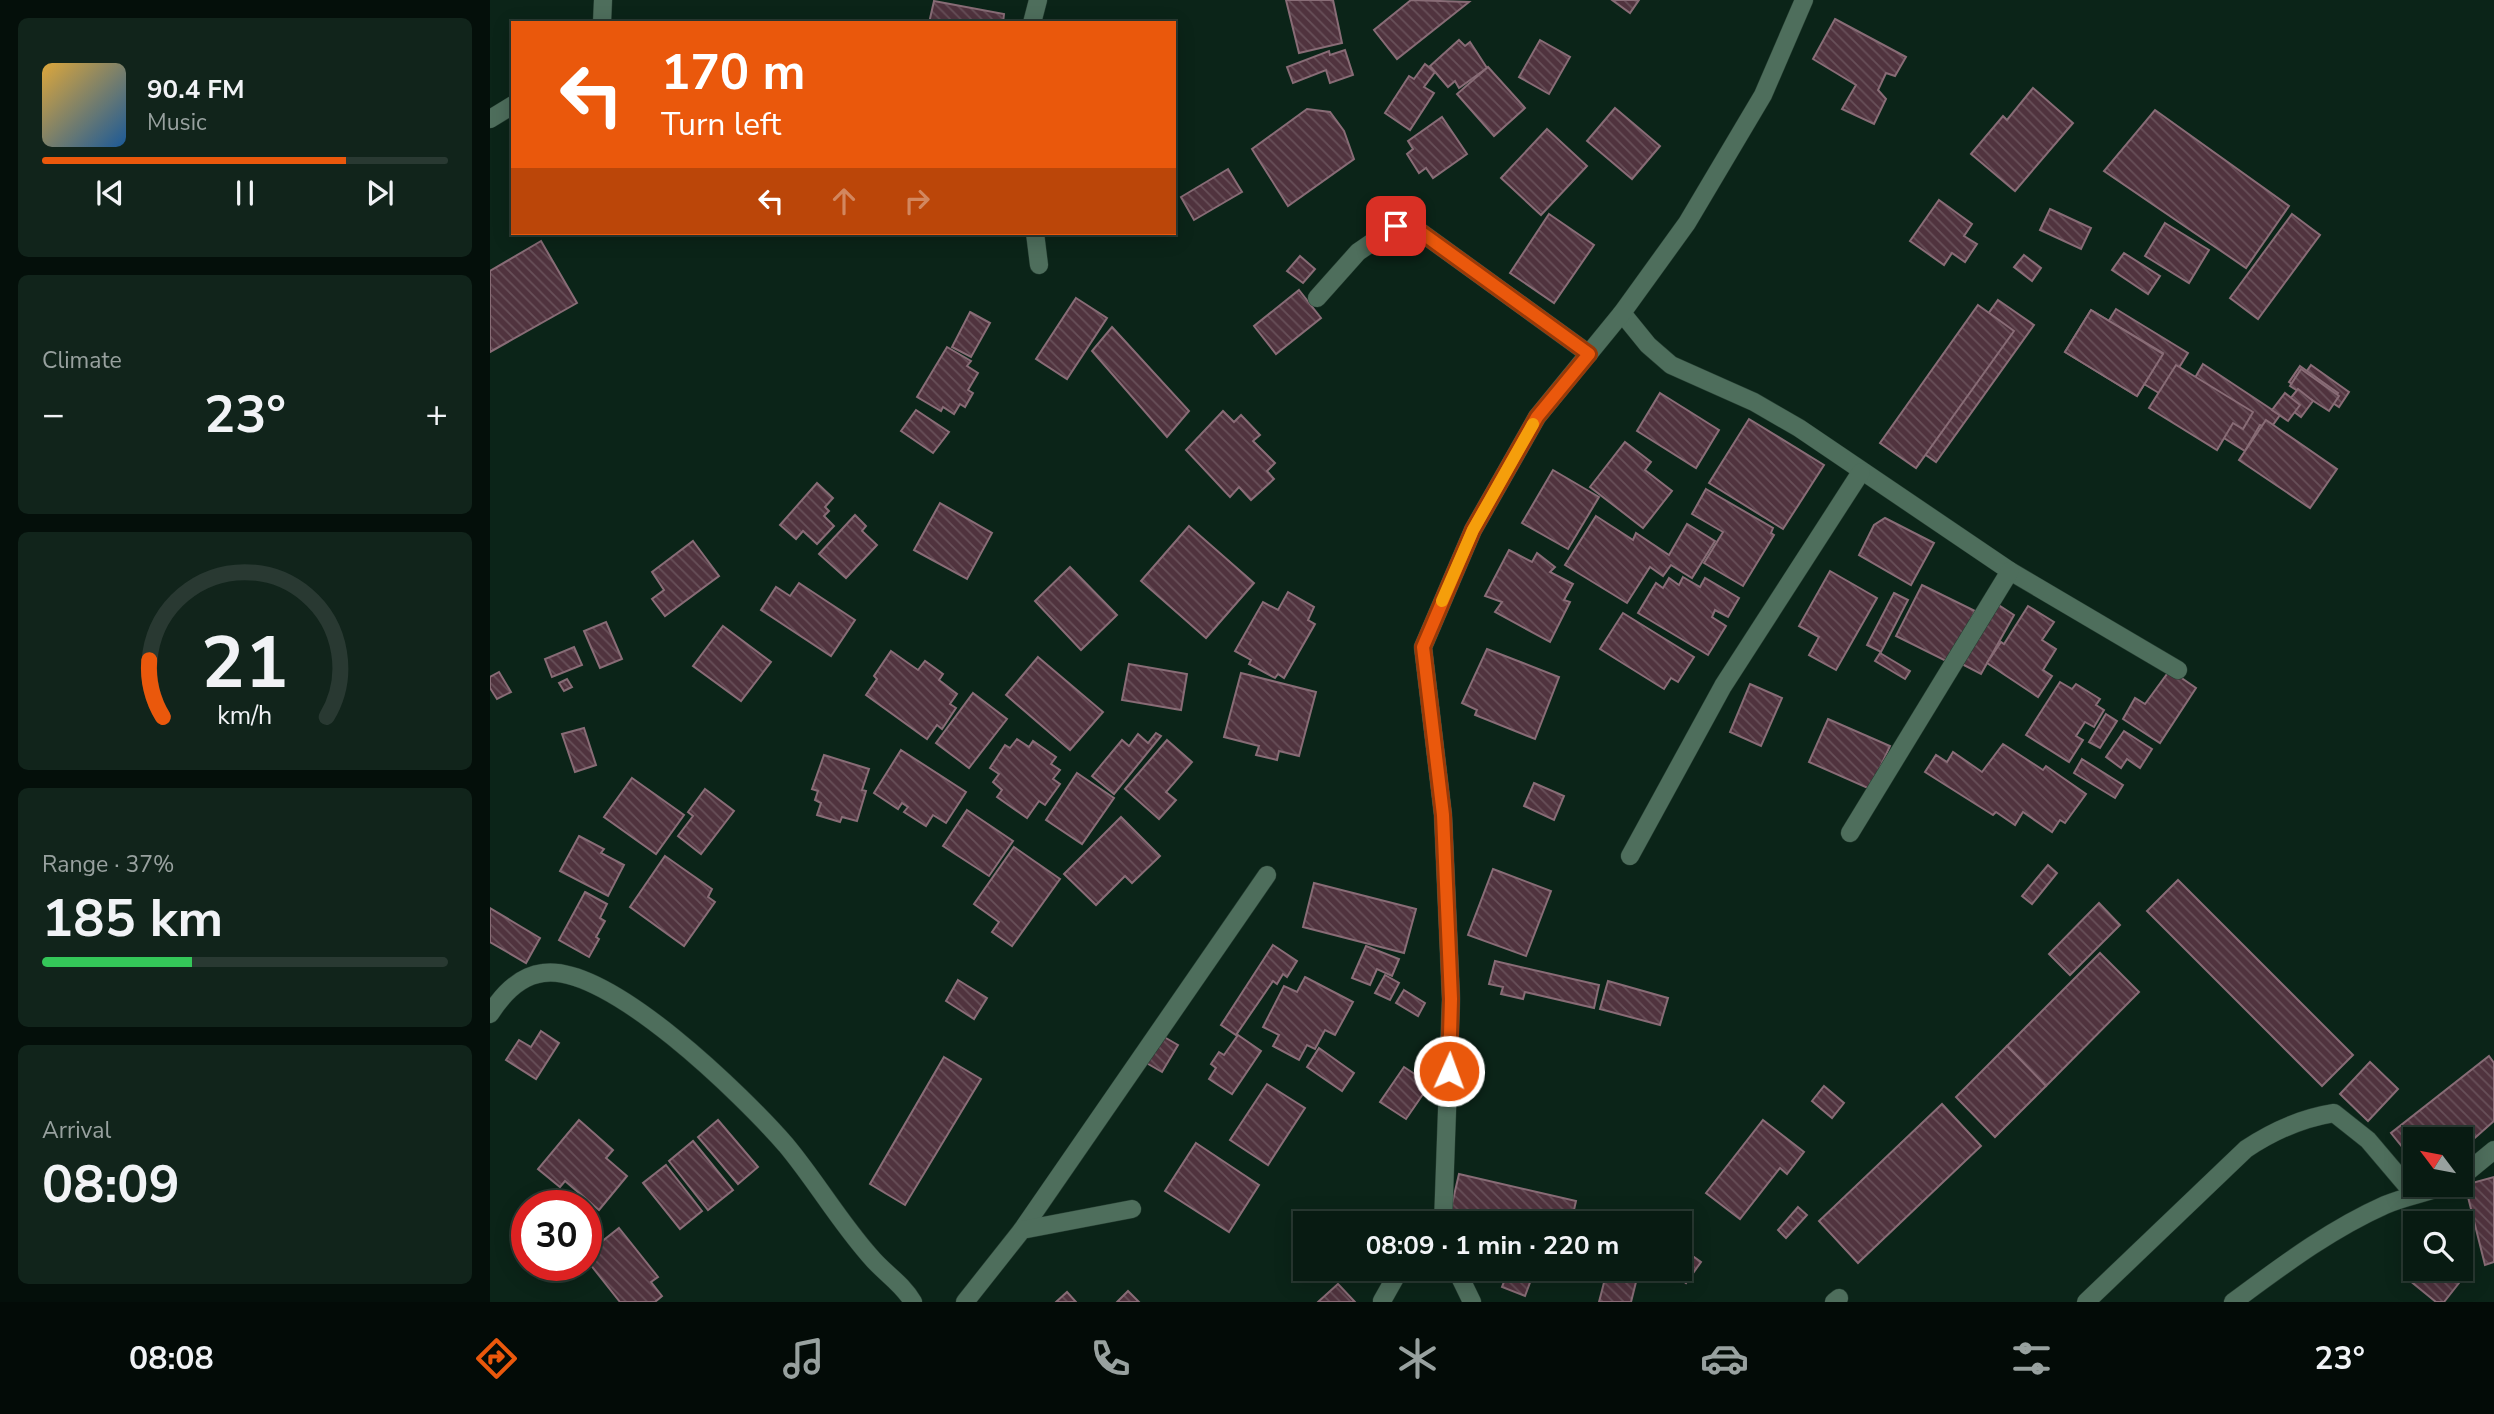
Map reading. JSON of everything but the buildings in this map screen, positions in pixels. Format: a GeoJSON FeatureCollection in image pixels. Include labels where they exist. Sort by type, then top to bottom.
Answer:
{"type":"FeatureCollection","features":[{"type":"Feature","properties":{"kind":"street"},"geometry":{"type":"LineString","coordinates":[[602,21],[603,0]]}},
{"type":"Feature","properties":{"kind":"street"},"geometry":{"type":"LineString","coordinates":[[1033,21],[1038,0]]}},
{"type":"Feature","properties":{"kind":"street"},"geometry":{"type":"LineString","coordinates":[[1443,1211],[1451,999],[1443,815],[1423,647],[1473,530],[1537,417],[1622,313],[1688,223],[1763,95],[1804,0]]}},
{"type":"Feature","properties":{"kind":"street"},"geometry":{"type":"LineString","coordinates":[[490,119],[511,106]]}},
{"type":"Feature","properties":{"kind":"street"},"geometry":{"type":"LineString","coordinates":[[1317,298],[1358,253],[1396,226],[1415,228],[1589,354]]}},
{"type":"Feature","properties":{"kind":"street"},"geometry":{"type":"LineString","coordinates":[[1035,235],[1040,265]]}},
{"type":"Feature","properties":{"kind":"street"},"geometry":{"type":"LineString","coordinates":[[1622,313],[1648,345],[1671,365],[1754,402],[1800,428],[2010,571],[2178,670]]}},
{"type":"Feature","properties":{"kind":"street"},"geometry":{"type":"LineString","coordinates":[[1630,856],[1723,686],[1861,472]]}},
{"type":"Feature","properties":{"kind":"street"},"geometry":{"type":"LineString","coordinates":[[1850,833],[2010,571]]}},
{"type":"Feature","properties":{"kind":"street"},"geometry":{"type":"LineString","coordinates":[[965,1302],[1022,1230],[1267,875]]}},
{"type":"Feature","properties":{"kind":"street"},"geometry":{"type":"LineString","coordinates":[[490,1014],[502,996],[518,982],[544,972],[575,978],[622,1000],[676,1037],[734,1089],[786,1146],[871,1258],[904,1286],[914,1302]]}},
{"type":"Feature","properties":{"kind":"street"},"geometry":{"type":"LineString","coordinates":[[2087,1302],[2246,1149],[2266,1136],[2313,1116],[2334,1113],[2368,1140],[2403,1181]]}},
{"type":"Feature","properties":{"kind":"street"},"geometry":{"type":"LineString","coordinates":[[2473,1167],[2494,1150]]}},
{"type":"Feature","properties":{"kind":"street"},"geometry":{"type":"LineString","coordinates":[[2233,1302],[2309,1245],[2357,1218],[2404,1197]]}},
{"type":"Feature","properties":{"kind":"street"},"geometry":{"type":"LineString","coordinates":[[1022,1230],[1132,1209]]}},
{"type":"Feature","properties":{"kind":"street"},"geometry":{"type":"LineString","coordinates":[[1382,1301],[1393,1281]]}},
{"type":"Feature","properties":{"kind":"street"},"geometry":{"type":"LineString","coordinates":[[1462,1281],[1472,1302]]}},
{"type":"Feature","properties":{"kind":"slow traffic"},"geometry":{"type":"LineString","coordinates":[[1442,601],[1473,530],[1533,424]]}},
{"type":"Feature","properties":{"kind":"route"},"geometry":{"type":"LineString","coordinates":[[1396,226],[1415,228],[1589,354],[1537,417],[1473,530],[1423,647],[1443,815],[1451,999],[1449,1071]]}}]}
